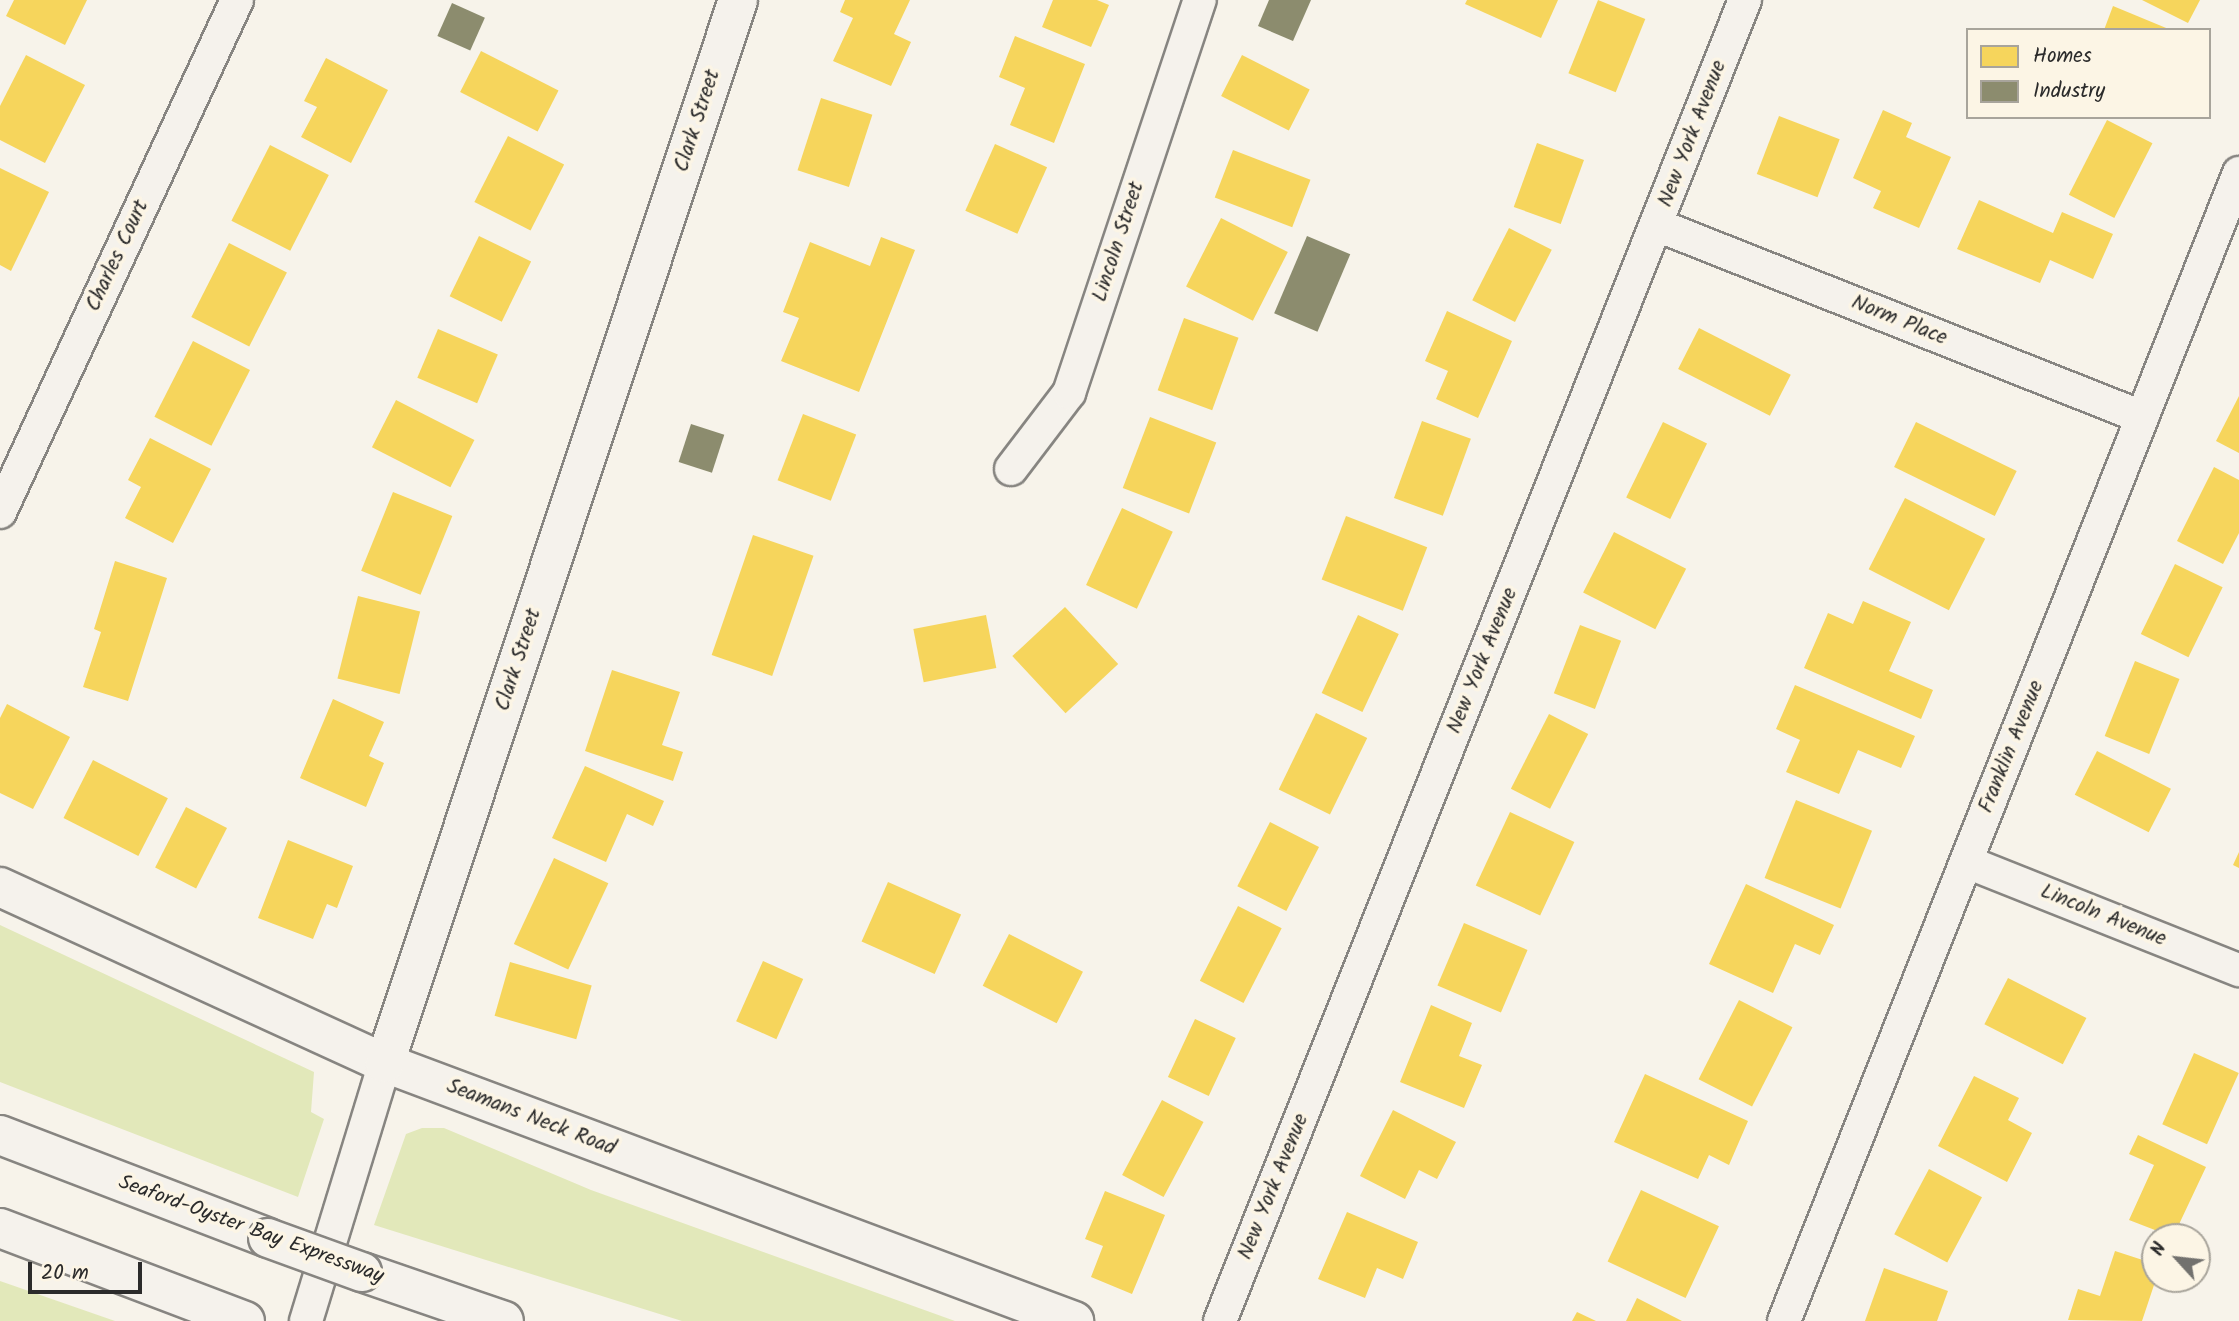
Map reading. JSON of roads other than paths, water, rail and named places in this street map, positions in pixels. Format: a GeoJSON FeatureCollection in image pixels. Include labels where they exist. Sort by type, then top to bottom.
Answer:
{"type":"FeatureCollection","features":[{"type":"Feature","properties":{"kind":"main road","name":"Clark Street"},"geometry":{"type":"LineString","coordinates":[[385,1063],[738,0]]}},
{"type":"Feature","properties":{"kind":"main road","name":"Seamans Neck Road"},"geometry":{"type":"LineString","coordinates":[[0,887],[385,1063],[1074,1321]]}},
{"type":"Feature","properties":{"kind":"main road","name":"Seaford-Oyster Bay Expressway"},"geometry":{"type":"LineString","coordinates":[[0,1135],[268,1238],[504,1321]]}},
{"type":"Feature","properties":{"kind":"main road"},"geometry":{"type":"LineString","coordinates":[[0,1228],[244,1321]]}},
{"type":"Feature","properties":{"kind":"street","name":"Charles Court"},"geometry":{"type":"LineString","coordinates":[[0,512],[237,0]]}},
{"type":"Feature","properties":{"kind":"street","name":"Lincoln Street"},"geometry":{"type":"LineString","coordinates":[[1011,469],[1069,393],[1200,0]]}},
{"type":"Feature","properties":{"kind":"street","name":"New York Avenue"},"geometry":{"type":"LineString","coordinates":[[1220,1321],[1745,0]]}},
{"type":"Feature","properties":{"kind":"street","name":"Franklin Avenue"},"geometry":{"type":"LineString","coordinates":[[1784,1321],[2239,173]]}},
{"type":"Feature","properties":{"kind":"street","name":"Norm Place"},"geometry":{"type":"LineString","coordinates":[[1657,225],[2142,417]]}},
{"type":"Feature","properties":{"kind":"street","name":"Lincoln Avenue"},"geometry":{"type":"LineString","coordinates":[[1967,862],[2239,970]]}},
{"type":"Feature","properties":{"kind":"street","name":"Clark Street"},"geometry":{"type":"LineString","coordinates":[[306,1321],[385,1063]]}}]}
